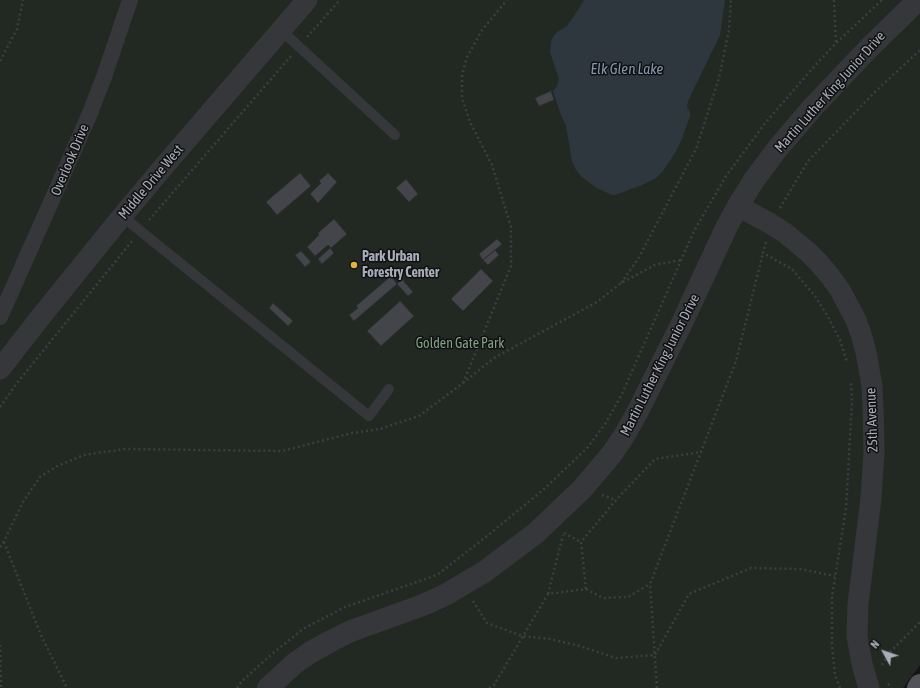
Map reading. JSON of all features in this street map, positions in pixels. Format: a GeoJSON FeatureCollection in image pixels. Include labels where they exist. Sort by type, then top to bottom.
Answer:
{"type":"FeatureCollection","features":[{"type":"Feature","properties":{"kind":"street","name":"Overlook Drive"},"geometry":{"type":"LineString","coordinates":[[0,317],[90,113],[130,0]]}},
{"type":"Feature","properties":{"kind":"street","name":"Middle Drive West"},"geometry":{"type":"LineString","coordinates":[[0,369],[122,216],[307,0]]}},
{"type":"Feature","properties":{"kind":"street","name":"Martin Luther King Junior Drive"},"geometry":{"type":"LineString","coordinates":[[268,688],[295,663],[311,652],[351,631],[423,605],[445,595],[484,572],[520,546],[536,532],[558,526],[582,489],[611,455],[624,436],[652,385],[717,247],[746,191],[794,128],[869,48],[918,0]]}},
{"type":"Feature","properties":{"kind":"street","name":"25th Avenue"},"geometry":{"type":"LineString","coordinates":[[738,206],[785,233],[808,252],[830,276],[844,297],[862,334],[872,386],[873,474],[858,604],[857,636],[862,664],[869,688]]}},
{"type":"Feature","properties":{"kind":"lane"},"geometry":{"type":"LineString","coordinates":[[281,30],[395,135]]}},
{"type":"Feature","properties":{"kind":"lane"},"geometry":{"type":"LineString","coordinates":[[122,216],[369,416],[389,389]]}},
{"type":"Feature","properties":{"kind":"path"},"geometry":{"type":"LineString","coordinates":[[0,61],[17,29],[23,0]]}},
{"type":"Feature","properties":{"kind":"path"},"geometry":{"type":"LineString","coordinates":[[0,407],[17,383],[140,230],[340,0]]}},
{"type":"Feature","properties":{"kind":"path"},"geometry":{"type":"LineString","coordinates":[[463,383],[512,266],[512,258],[511,227],[492,165],[470,122],[462,98],[462,75],[467,57],[482,30],[507,0]]}},
{"type":"Feature","properties":{"kind":"path"},"geometry":{"type":"LineString","coordinates":[[621,283],[638,258],[696,149],[719,78],[729,30],[731,0]]}},
{"type":"Feature","properties":{"kind":"path"},"geometry":{"type":"LineString","coordinates":[[834,0],[836,43]]}},
{"type":"Feature","properties":{"kind":"path"},"geometry":{"type":"LineString","coordinates":[[236,688],[272,654],[303,629],[346,607],[437,575],[543,490],[587,448],[621,396],[694,231],[726,176],[788,95],[836,43],[882,0]]}},
{"type":"Feature","properties":{"kind":"path"},"geometry":{"type":"LineString","coordinates":[[657,688],[650,584],[702,452],[736,360],[771,224],[808,161],[876,91],[920,50]]}},
{"type":"Feature","properties":{"kind":"path"},"geometry":{"type":"LineString","coordinates":[[763,253],[792,269],[815,296],[840,340],[848,367]]}},
{"type":"Feature","properties":{"kind":"path"},"geometry":{"type":"LineString","coordinates":[[0,547],[23,502],[40,477],[57,466],[84,455],[124,449],[282,451],[352,433],[380,429],[419,416],[494,358],[596,302],[621,283],[655,265],[681,260]]}},
{"type":"Feature","properties":{"kind":"path"},"geometry":{"type":"LineString","coordinates":[[840,688],[835,675],[832,644],[832,597],[846,508],[852,401],[850,380]]}},
{"type":"Feature","properties":{"kind":"path"},"geometry":{"type":"LineString","coordinates":[[580,542],[616,500],[655,459],[702,452]]}},
{"type":"Feature","properties":{"kind":"path"},"geometry":{"type":"LineString","coordinates":[[489,688],[494,685],[548,594],[558,526],[580,542],[586,589]]}},
{"type":"Feature","properties":{"kind":"path"},"geometry":{"type":"LineString","coordinates":[[4,541],[41,635],[67,688]]}},
{"type":"Feature","properties":{"kind":"path"},"geometry":{"type":"LineString","coordinates":[[655,656],[689,594],[751,568],[800,569],[835,576]]}},
{"type":"Feature","properties":{"kind":"path"},"geometry":{"type":"LineString","coordinates":[[548,594],[586,589],[603,598],[628,597],[650,584]]}},
{"type":"Feature","properties":{"kind":"path"},"geometry":{"type":"LineString","coordinates":[[464,585],[487,623],[522,636],[550,639],[580,646],[616,658],[655,656]]}},
{"type":"Feature","properties":{"kind":"path"},"geometry":{"type":"LineString","coordinates":[[881,666],[891,651],[920,622]]}},
{"type":"Feature","properties":{"kind":"path"},"geometry":{"type":"LineString","coordinates":[[0,645],[1,688]]}},
{"type":"Feature","properties":{"kind":"green space","name":"Golden Gate Park"},"geometry":{"type":"Polygon","coordinates":[[[0,0],[920,0],[920,665],[903,688],[0,688],[0,0]]]}},
{"type":"Feature","properties":{"kind":"water","name":"Elk Glen Lake"},"geometry":{"type":"Polygon","coordinates":[[[584,0],[725,0],[720,35],[688,101],[687,107],[690,112],[690,116],[675,153],[663,171],[656,178],[615,195],[597,188],[582,177],[576,170],[572,161],[566,126],[553,91],[557,86],[559,79],[550,52],[551,42],[557,32],[567,26],[584,0]]]}},
{"type":"Feature","properties":{"kind":"building"},"geometry":{"type":"Polygon","coordinates":[[[551,91],[554,100],[539,106],[535,98],[551,91]]]}},
{"type":"Feature","properties":{"kind":"building"},"geometry":{"type":"Polygon","coordinates":[[[300,173],[311,186],[277,215],[266,202],[300,173]]]}},
{"type":"Feature","properties":{"kind":"building"},"geometry":{"type":"Polygon","coordinates":[[[328,173],[337,182],[318,203],[310,194],[321,183],[319,181],[328,173]]]}},
{"type":"Feature","properties":{"kind":"building"},"geometry":{"type":"Polygon","coordinates":[[[406,179],[418,194],[409,202],[396,188],[406,179]]]}},
{"type":"Feature","properties":{"kind":"building"},"geometry":{"type":"Polygon","coordinates":[[[334,219],[347,234],[331,248],[328,245],[315,256],[307,247],[319,235],[318,233],[334,219]]]}},
{"type":"Feature","properties":{"kind":"building"},"geometry":{"type":"Polygon","coordinates":[[[497,239],[502,244],[483,260],[479,254],[497,239]]]}},
{"type":"Feature","properties":{"kind":"building"},"geometry":{"type":"Polygon","coordinates":[[[330,248],[334,253],[322,264],[318,259],[330,248]]]}},
{"type":"Feature","properties":{"kind":"building"},"geometry":{"type":"Polygon","coordinates":[[[495,250],[499,255],[488,265],[483,260],[495,250]]]}},
{"type":"Feature","properties":{"kind":"building"},"geometry":{"type":"Polygon","coordinates":[[[301,251],[311,262],[305,267],[295,255],[301,251]]]}},
{"type":"Feature","properties":{"kind":"building"},"geometry":{"type":"Polygon","coordinates":[[[481,269],[493,281],[463,311],[451,299],[481,269]]]}},
{"type":"Feature","properties":{"kind":"building"},"geometry":{"type":"Polygon","coordinates":[[[391,276],[397,284],[354,321],[349,315],[358,308],[356,306],[391,276]]]}},
{"type":"Feature","properties":{"kind":"building"},"geometry":{"type":"Polygon","coordinates":[[[402,279],[413,292],[408,296],[397,284],[402,279]]]}},
{"type":"Feature","properties":{"kind":"building"},"geometry":{"type":"Polygon","coordinates":[[[400,301],[414,316],[381,346],[367,331],[400,301]]]}},
{"type":"Feature","properties":{"kind":"building"},"geometry":{"type":"Polygon","coordinates":[[[273,303],[293,321],[288,326],[269,308],[273,303]]]}},
{"type":"Feature","properties":{"kind":"place","name":"Park Urban Forestry Center"},"geometry":{"type":"Point","coordinates":[354,265]}}]}
